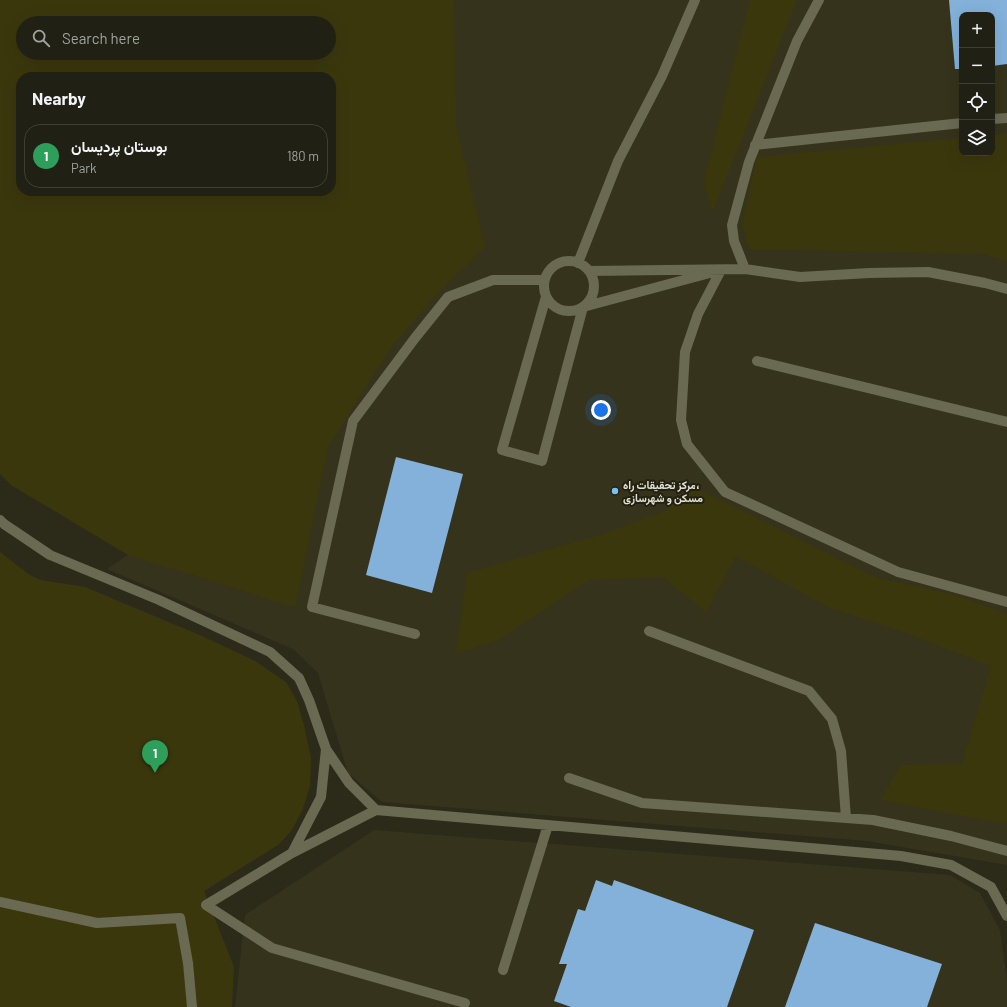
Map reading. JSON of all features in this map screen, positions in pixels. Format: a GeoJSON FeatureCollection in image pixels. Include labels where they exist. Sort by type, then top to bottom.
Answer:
{"type":"FeatureCollection","features":[{"type":"Feature","properties":{"kind":"lane"},"geometry":{"type":"LineString","coordinates":[[578,263],[618,161],[662,76],[695,0]]}},
{"type":"Feature","properties":{"kind":"lane"},"geometry":{"type":"LineString","coordinates":[[745,269],[734,241],[732,225],[749,162],[797,41],[819,0]]}},
{"type":"Feature","properties":{"kind":"lane"},"geometry":{"type":"LineString","coordinates":[[995,119],[1007,118]]}},
{"type":"Feature","properties":{"kind":"lane"},"geometry":{"type":"LineString","coordinates":[[756,145],[959,123]]}},
{"type":"Feature","properties":{"kind":"lane"},"geometry":{"type":"LineString","coordinates":[[546,297],[502,450],[542,461],[583,307],[593,294],[594,286],[589,271],[583,265],[578,263],[568,261],[560,262],[547,272],[543,289],[546,297],[551,304],[566,311],[575,310],[583,307],[721,270]]}},
{"type":"Feature","properties":{"kind":"lane"},"geometry":{"type":"LineString","coordinates":[[589,271],[745,269],[800,277],[869,273],[928,272],[985,283],[1007,289]]}},
{"type":"Feature","properties":{"kind":"lane"},"geometry":{"type":"LineString","coordinates":[[721,270],[698,314],[685,352],[681,420],[687,444],[725,492],[898,572],[1007,602]]}},
{"type":"Feature","properties":{"kind":"lane"},"geometry":{"type":"LineString","coordinates":[[416,634],[312,607],[353,421],[415,338],[448,297],[493,280],[544,280]]}},
{"type":"Feature","properties":{"kind":"lane"},"geometry":{"type":"LineString","coordinates":[[757,361],[1007,422]]}},
{"type":"Feature","properties":{"kind":"lane"},"geometry":{"type":"LineString","coordinates":[[0,520],[50,554],[159,600],[270,652],[299,678],[309,700],[326,749],[349,783],[376,810]]}},
{"type":"Feature","properties":{"kind":"lane"},"geometry":{"type":"LineString","coordinates":[[649,631],[809,691],[832,719],[842,751],[846,818]]}},
{"type":"Feature","properties":{"kind":"lane"},"geometry":{"type":"LineString","coordinates":[[292,854],[321,797],[326,749]]}},
{"type":"Feature","properties":{"kind":"lane"},"geometry":{"type":"LineString","coordinates":[[569,778],[642,803],[873,820],[951,836],[1007,851]]}},
{"type":"Feature","properties":{"kind":"lane"},"geometry":{"type":"LineString","coordinates":[[465,1003],[272,948],[206,905],[292,854],[376,810],[901,856],[951,864],[991,887],[1007,916]]}},
{"type":"Feature","properties":{"kind":"lane"},"geometry":{"type":"LineString","coordinates":[[503,970],[548,825]]}},
{"type":"Feature","properties":{"kind":"lane"},"geometry":{"type":"LineString","coordinates":[[0,902],[98,923],[180,918],[188,963],[192,1007]]}},
{"type":"Feature","properties":{"kind":"shaded area"},"geometry":{"type":"Polygon","coordinates":[[[0,0],[454,0],[456,126],[485,247],[440,291],[391,347],[328,447],[295,607],[128,555],[11,485],[0,474],[0,0]]]}},
{"type":"Feature","properties":{"kind":"shaded area","name":"مرکز تحقیقات راه، مسکن و شهرسازی"},"geometry":{"type":"Polygon","coordinates":[[[454,0],[1007,0],[1007,865],[867,841],[382,802],[348,773],[318,673],[293,649],[107,569],[338,414],[454,0]]]}},
{"type":"Feature","properties":{"kind":"shaded area"},"geometry":{"type":"Polygon","coordinates":[[[750,0],[797,0],[712,213],[704,181],[750,0]]]}},
{"type":"Feature","properties":{"kind":"shaded area"},"geometry":{"type":"Polygon","coordinates":[[[1007,133],[1007,261],[984,254],[749,249],[742,225],[757,157],[959,138],[959,156],[995,156],[995,135],[1007,133]]]}},
{"type":"Feature","properties":{"kind":"shaded area"},"geometry":{"type":"Polygon","coordinates":[[[691,486],[875,577],[958,596],[1007,614],[1007,824],[880,800],[902,765],[962,764],[991,666],[898,630],[830,608],[736,556],[706,612],[663,577],[589,580],[496,641],[456,653],[467,573],[600,535],[665,511],[691,486]]]}},
{"type":"Feature","properties":{"kind":"shaded area"},"geometry":{"type":"Polygon","coordinates":[[[0,552],[27,573],[40,580],[85,587],[202,636],[255,661],[286,682],[297,701],[311,759],[310,786],[302,811],[292,830],[278,845],[204,891],[234,967],[232,1007],[0,1007],[0,552]]]}},
{"type":"Feature","properties":{"kind":"shaded area"},"geometry":{"type":"Polygon","coordinates":[[[374,830],[950,875],[980,893],[1000,930],[1007,981],[1007,1007],[235,1007],[245,915],[374,830]]]}},
{"type":"Feature","properties":{"kind":"building"},"geometry":{"type":"Polygon","coordinates":[[[949,0],[1007,0],[1007,64],[995,66],[995,12],[959,12],[959,69],[955,69],[949,0]]]}},
{"type":"Feature","properties":{"kind":"building"},"geometry":{"type":"Polygon","coordinates":[[[396,457],[463,474],[432,593],[366,575],[396,457]]]}},
{"type":"Feature","properties":{"kind":"building"},"geometry":{"type":"Polygon","coordinates":[[[596,880],[612,886],[614,880],[754,930],[727,1007],[571,1007],[554,1001],[567,964],[559,964],[578,909],[585,911],[596,880]]]}},
{"type":"Feature","properties":{"kind":"building"},"geometry":{"type":"Polygon","coordinates":[[[815,923],[942,964],[927,1007],[785,1007],[815,923]]]}},
{"type":"Feature","properties":{"kind":"place","name":"مرکز تحقیقات راه، مسکن و شهرسازی"},"geometry":{"type":"Point","coordinates":[615,491]}},
{"type":"Feature","properties":{"kind":"place","name":"بوستان پردیسان"},"geometry":{"type":"Point","coordinates":[155,773]}}]}
